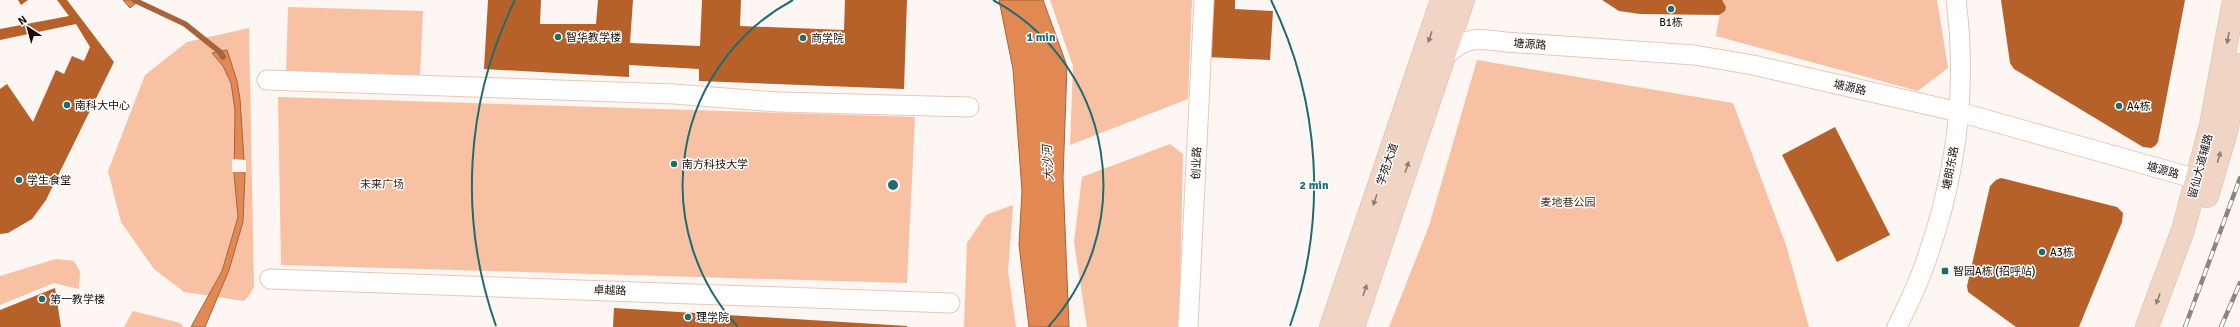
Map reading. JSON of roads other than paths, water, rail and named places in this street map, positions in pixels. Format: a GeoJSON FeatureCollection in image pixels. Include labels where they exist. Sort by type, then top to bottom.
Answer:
{"type":"FeatureCollection","features":[{"type":"Feature","properties":{"kind":"main road","name":"留仙大道辅路"},"geometry":{"type":"LineString","coordinates":[[2162,327],[2196,234],[2211,125],[2234,0]]}},
{"type":"Feature","properties":{"kind":"main road","name":"学苑大道"},"geometry":{"type":"LineString","coordinates":[[1353,327],[1444,57],[1455,3]]}},
{"type":"Feature","properties":{"kind":"main road","name":"学苑大道"},"geometry":{"type":"LineString","coordinates":[[1331,327],[1455,3]]}},
{"type":"Feature","properties":{"kind":"main road","name":"留仙大道辅路"},"geometry":{"type":"LineString","coordinates":[[2147,327],[2183,230],[2226,132],[2240,65]]}},
{"type":"Feature","properties":{"kind":"street","name":"创业路"},"geometry":{"type":"LineString","coordinates":[[1188,327],[1204,0]]}},
{"type":"Feature","properties":{"kind":"street","name":"塘朗东路"},"geometry":{"type":"LineString","coordinates":[[1897,327],[1923,270],[1940,218],[1952,165],[1959,112],[1961,64],[1956,0]]}},
{"type":"Feature","properties":{"kind":"street"},"geometry":{"type":"LineString","coordinates":[[1455,3],[1468,27],[1481,38]]}},
{"type":"Feature","properties":{"kind":"street","name":"塘源路"},"geometry":{"type":"LineString","coordinates":[[1444,57],[1462,42],[1481,38],[1505,42],[1694,55],[1753,65],[1959,112],[2204,181]]}},
{"type":"Feature","properties":{"kind":"street"},"geometry":{"type":"LineString","coordinates":[[267,80],[658,94],[778,102],[969,107]]}},
{"type":"Feature","properties":{"kind":"street","name":"卓越路"},"geometry":{"type":"LineString","coordinates":[[270,278],[950,303]]}},
{"type":"Feature","properties":{"kind":"water"},"geometry":{"type":"Polygon","coordinates":[[[123,0],[140,0],[130,8],[123,0]]]}},
{"type":"Feature","properties":{"kind":"water","name":"大沙河"},"geometry":{"type":"Polygon","coordinates":[[[999,0],[1043,0],[1067,66],[1063,178],[1069,327],[1029,327],[1019,245],[1022,191],[1013,69],[999,0]]]}},
{"type":"Feature","properties":{"kind":"water"},"geometry":{"type":"Polygon","coordinates":[[[227,50],[237,81],[240,99],[245,175],[243,222],[229,270],[205,327],[191,327],[222,271],[238,217],[234,174],[235,110],[231,83],[223,66],[212,53],[227,50]]]}},
{"type":"Feature","properties":{"kind":"waterway"},"geometry":{"type":"LineString","coordinates":[[134,0],[185,24],[220,52],[223,57]]}},
{"type":"Feature","properties":{"kind":"railway"},"geometry":{"type":"LineString","coordinates":[[2185,327],[2240,178]]}},
{"type":"Feature","properties":{"kind":"railway"},"geometry":{"type":"LineString","coordinates":[[2221,327],[2240,283]]}},
{"type":"Feature","properties":{"kind":"place","name":"B1栋"},"geometry":{"type":"Point","coordinates":[1671,9]}},
{"type":"Feature","properties":{"kind":"place","name":"智华教学楼"},"geometry":{"type":"Point","coordinates":[558,37]}},
{"type":"Feature","properties":{"kind":"place","name":"商学院"},"geometry":{"type":"Point","coordinates":[803,38]}},
{"type":"Feature","properties":{"kind":"place","name":"南科大中心"},"geometry":{"type":"Point","coordinates":[67,105]}},
{"type":"Feature","properties":{"kind":"place","name":"A4栋"},"geometry":{"type":"Point","coordinates":[2119,106]}},
{"type":"Feature","properties":{"kind":"place","name":"南方科技大学"},"geometry":{"type":"Point","coordinates":[674,164]}},
{"type":"Feature","properties":{"kind":"place","name":"学生食堂"},"geometry":{"type":"Point","coordinates":[19,180]}},
{"type":"Feature","properties":{"kind":"place","name":"A3栋"},"geometry":{"type":"Point","coordinates":[2042,252]}},
{"type":"Feature","properties":{"kind":"place","name":"智园A栋 (招呼站)"},"geometry":{"type":"Point","coordinates":[1945,271]}},
{"type":"Feature","properties":{"kind":"place","name":"第一教学楼"},"geometry":{"type":"Point","coordinates":[42,299]}},
{"type":"Feature","properties":{"kind":"place","name":"理学院"},"geometry":{"type":"Point","coordinates":[688,317]}},
{"type":"Feature","properties":{"kind":"park label","name":"未来广场"},"geometry":{"type":"Point","coordinates":[382,184]}},
{"type":"Feature","properties":{"kind":"park label","name":"麦地巷公园"},"geometry":{"type":"Point","coordinates":[1568,202]}}]}
